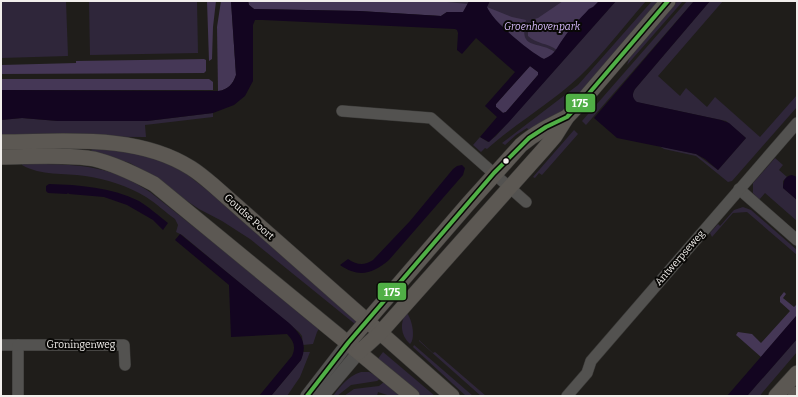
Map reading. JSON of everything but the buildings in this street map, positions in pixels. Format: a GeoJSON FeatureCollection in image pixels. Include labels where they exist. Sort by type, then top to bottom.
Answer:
{"type":"FeatureCollection","features":[{"type":"Feature","properties":{"kind":"main road"},"geometry":{"type":"LineString","coordinates":[[353,348],[380,333],[555,136],[567,117],[668,1]]}},
{"type":"Feature","properties":{"kind":"main road"},"geometry":{"type":"LineString","coordinates":[[353,348],[368,322],[494,173],[529,138],[546,127],[567,117]]}},
{"type":"Feature","properties":{"kind":"main road","name":"Goudse Poort"},"geometry":{"type":"LineString","coordinates":[[1,142],[114,142],[156,152],[191,168],[213,185],[452,396]]}},
{"type":"Feature","properties":{"kind":"main road"},"geometry":{"type":"LineString","coordinates":[[1,157],[67,157],[93,159],[133,172],[154,184],[412,396]]}},
{"type":"Feature","properties":{"kind":"main road"},"geometry":{"type":"LineString","coordinates":[[776,396],[797,373]]}},
{"type":"Feature","properties":{"kind":"street"},"geometry":{"type":"LineString","coordinates":[[342,111],[431,118],[494,173],[508,188],[526,202]]}},
{"type":"Feature","properties":{"kind":"street","name":"Antwerpseweg"},"geometry":{"type":"LineString","coordinates":[[567,396],[587,373],[591,361],[797,123]]}},
{"type":"Feature","properties":{"kind":"street"},"geometry":{"type":"LineString","coordinates":[[739,189],[797,240]]}},
{"type":"Feature","properties":{"kind":"street","name":"Groningenweg"},"geometry":{"type":"LineString","coordinates":[[1,345],[124,345],[126,365]]}},
{"type":"Feature","properties":{"kind":"street"},"geometry":{"type":"LineString","coordinates":[[18,345],[18,396]]}},
{"type":"Feature","properties":{"kind":"street"},"geometry":{"type":"LineString","coordinates":[[307,396],[353,348]]}},
{"type":"Feature","properties":{"kind":"street"},"geometry":{"type":"LineString","coordinates":[[322,396],[353,348]]}},
{"type":"Feature","properties":{"kind":"green space"},"geometry":{"type":"Polygon","coordinates":[[[1,1],[66,1],[68,56],[1,58],[1,1]]]}},
{"type":"Feature","properties":{"kind":"green space"},"geometry":{"type":"Polygon","coordinates":[[[89,1],[197,1],[198,53],[90,55],[89,1]]]}},
{"type":"Feature","properties":{"kind":"green space"},"geometry":{"type":"Polygon","coordinates":[[[207,1],[216,1],[213,27],[212,59],[209,61],[207,1]]]}},
{"type":"Feature","properties":{"kind":"green space"},"geometry":{"type":"Polygon","coordinates":[[[221,1],[231,1],[236,75],[230,86],[218,91],[217,27],[221,1]]]}},
{"type":"Feature","properties":{"kind":"green space"},"geometry":{"type":"Polygon","coordinates":[[[248,1],[437,1],[468,4],[463,12],[447,12],[441,16],[359,11],[254,9],[249,5],[248,1]]]}},
{"type":"Feature","properties":{"kind":"green space","name":"Groenhovenpark"},"geometry":{"type":"Polygon","coordinates":[[[249,1],[600,1],[546,66],[486,14],[249,1]]]}},
{"type":"Feature","properties":{"kind":"green space"},"geometry":{"type":"Polygon","coordinates":[[[563,1],[599,1],[589,9],[563,39],[557,50],[531,39],[528,36],[528,30],[531,20],[538,18],[563,1]]]}},
{"type":"Feature","properties":{"kind":"green space"},"geometry":{"type":"Polygon","coordinates":[[[616,1],[646,1],[596,59],[568,87],[487,149],[485,148],[481,152],[473,145],[480,137],[488,142],[496,136],[616,1]]]}},
{"type":"Feature","properties":{"kind":"green space"},"geometry":{"type":"Polygon","coordinates":[[[652,1],[661,1],[572,103],[558,114],[529,130],[527,128],[505,145],[502,143],[578,85],[652,1]]]}},
{"type":"Feature","properties":{"kind":"green space"},"geometry":{"type":"Polygon","coordinates":[[[677,1],[683,1],[627,65],[630,57],[641,42],[677,1]]]}},
{"type":"Feature","properties":{"kind":"green space"},"geometry":{"type":"Polygon","coordinates":[[[687,1],[694,1],[586,125],[582,121],[687,1]]]}},
{"type":"Feature","properties":{"kind":"green space"},"geometry":{"type":"Polygon","coordinates":[[[710,1],[723,1],[658,76],[680,96],[686,88],[707,107],[715,97],[760,137],[797,95],[797,107],[732,181],[728,182],[696,156],[664,149],[659,146],[696,154],[718,170],[746,138],[726,121],[636,102],[633,96],[635,89],[710,1]]]}},
{"type":"Feature","properties":{"kind":"green space"},"geometry":{"type":"Polygon","coordinates":[[[487,7],[512,17],[526,20],[524,30],[527,41],[549,48],[555,52],[551,56],[544,59],[538,56],[504,28],[490,13],[487,7]]]}},
{"type":"Feature","properties":{"kind":"green space"},"geometry":{"type":"Polygon","coordinates":[[[206,60],[206,71],[204,73],[1,74],[1,65],[76,63],[76,61],[206,60]]]}},
{"type":"Feature","properties":{"kind":"green space"},"geometry":{"type":"Polygon","coordinates":[[[530,66],[538,72],[538,75],[506,112],[503,113],[496,107],[496,104],[530,66]]]}},
{"type":"Feature","properties":{"kind":"green space"},"geometry":{"type":"Polygon","coordinates":[[[1,79],[209,79],[213,82],[213,90],[1,90],[1,79]]]}},
{"type":"Feature","properties":{"kind":"green space"},"geometry":{"type":"Polygon","coordinates":[[[213,113],[213,117],[145,125],[146,137],[1,136],[1,120],[22,118],[58,121],[147,121],[213,113]]]}},
{"type":"Feature","properties":{"kind":"green space"},"geometry":{"type":"Polygon","coordinates":[[[574,130],[578,134],[542,175],[539,173],[535,178],[533,177],[574,130]]]}},
{"type":"Feature","properties":{"kind":"green space"},"geometry":{"type":"Polygon","coordinates":[[[92,148],[118,149],[161,160],[184,172],[207,190],[357,320],[355,324],[250,239],[222,221],[199,209],[130,163],[91,152],[92,148]]]}},
{"type":"Feature","properties":{"kind":"green space"},"geometry":{"type":"Polygon","coordinates":[[[775,158],[783,165],[779,170],[787,177],[783,181],[783,188],[797,200],[797,221],[765,193],[759,200],[753,193],[753,183],[775,158]]]}},
{"type":"Feature","properties":{"kind":"green space"},"geometry":{"type":"Polygon","coordinates":[[[22,164],[75,165],[101,169],[126,178],[144,188],[320,327],[313,344],[303,345],[302,336],[299,332],[182,235],[176,232],[178,225],[175,219],[146,197],[124,186],[109,181],[85,176],[45,173],[29,169],[22,164]]]}},
{"type":"Feature","properties":{"kind":"green space"},"geometry":{"type":"Polygon","coordinates":[[[743,207],[751,210],[797,250],[797,255],[747,212],[733,213],[712,237],[710,233],[718,224],[720,226],[734,210],[743,207]]]}},
{"type":"Feature","properties":{"kind":"green space"},"geometry":{"type":"Polygon","coordinates":[[[784,292],[786,294],[783,298],[794,307],[797,304],[797,315],[761,357],[736,335],[738,332],[752,334],[761,343],[790,311],[780,302],[780,297],[784,292]]]}},
{"type":"Feature","properties":{"kind":"green space"},"geometry":{"type":"Polygon","coordinates":[[[406,312],[410,319],[413,333],[410,344],[404,337],[402,329],[406,312]]]}},
{"type":"Feature","properties":{"kind":"green space"},"geometry":{"type":"Polygon","coordinates":[[[797,339],[797,352],[760,396],[747,396],[797,339]]]}},
{"type":"Feature","properties":{"kind":"green space"},"geometry":{"type":"Polygon","coordinates":[[[419,341],[486,396],[481,396],[419,341]]]}},
{"type":"Feature","properties":{"kind":"green space"},"geometry":{"type":"Polygon","coordinates":[[[414,345],[473,396],[466,396],[413,347],[414,345]]]}},
{"type":"Feature","properties":{"kind":"green space"},"geometry":{"type":"Polygon","coordinates":[[[303,352],[310,352],[300,377],[287,396],[271,396],[301,360],[303,352]]]}},
{"type":"Feature","properties":{"kind":"green space"},"geometry":{"type":"Polygon","coordinates":[[[383,352],[435,396],[420,396],[377,360],[383,352]]]}},
{"type":"Feature","properties":{"kind":"green space"},"geometry":{"type":"Polygon","coordinates":[[[361,372],[369,372],[381,378],[377,381],[351,385],[337,396],[333,396],[349,379],[361,372]]]}},
{"type":"Feature","properties":{"kind":"green space"},"geometry":{"type":"Polygon","coordinates":[[[384,382],[402,396],[390,396],[378,392],[377,396],[344,396],[354,389],[379,386],[384,382]]]}},
{"type":"Feature","properties":{"kind":"shaded area"},"geometry":{"type":"Polygon","coordinates":[[[231,1],[248,1],[249,5],[254,9],[359,11],[441,16],[447,12],[463,12],[469,1],[490,1],[487,7],[496,20],[522,44],[544,59],[553,53],[569,31],[589,9],[599,1],[616,1],[508,123],[489,142],[480,137],[497,117],[485,106],[515,72],[476,38],[462,54],[457,50],[458,33],[455,29],[263,20],[255,20],[253,25],[253,81],[245,96],[234,105],[213,113],[147,121],[58,121],[22,118],[1,120],[1,90],[218,91],[230,86],[236,75],[231,1]],[[530,66],[496,104],[496,107],[503,113],[506,112],[538,75],[538,72],[530,66]]]}},
{"type":"Feature","properties":{"kind":"shaded area"},"geometry":{"type":"Polygon","coordinates":[[[694,1],[710,1],[635,89],[633,96],[637,102],[729,123],[746,138],[718,170],[705,159],[696,154],[617,138],[594,118],[694,1]]]}},
{"type":"Feature","properties":{"kind":"shaded area"},"geometry":{"type":"Polygon","coordinates":[[[462,165],[465,168],[463,175],[383,265],[377,269],[365,273],[359,273],[353,272],[340,265],[348,259],[354,263],[360,264],[373,260],[410,221],[453,169],[462,165]]]}},
{"type":"Feature","properties":{"kind":"shaded area"},"geometry":{"type":"Polygon","coordinates":[[[792,175],[797,177],[797,200],[783,188],[785,179],[792,175]]]}},
{"type":"Feature","properties":{"kind":"shaded area"},"geometry":{"type":"Polygon","coordinates":[[[49,184],[83,186],[128,196],[139,201],[168,223],[163,230],[153,220],[127,205],[104,197],[68,193],[48,193],[46,191],[46,186],[49,184]]]}},
{"type":"Feature","properties":{"kind":"shaded area"},"geometry":{"type":"Polygon","coordinates":[[[180,234],[289,323],[300,335],[304,349],[301,360],[271,396],[259,396],[292,356],[294,344],[287,334],[231,337],[229,285],[175,240],[180,234]]]}},
{"type":"Feature","properties":{"kind":"shaded area"},"geometry":{"type":"Polygon","coordinates":[[[797,315],[797,339],[747,396],[727,396],[797,315]]]}},
{"type":"Feature","properties":{"kind":"transit line","name":"175"},"geometry":{"type":"LineString","coordinates":[[307,396],[348,343],[494,173],[529,138],[546,127],[567,117],[668,1]]}}]}
